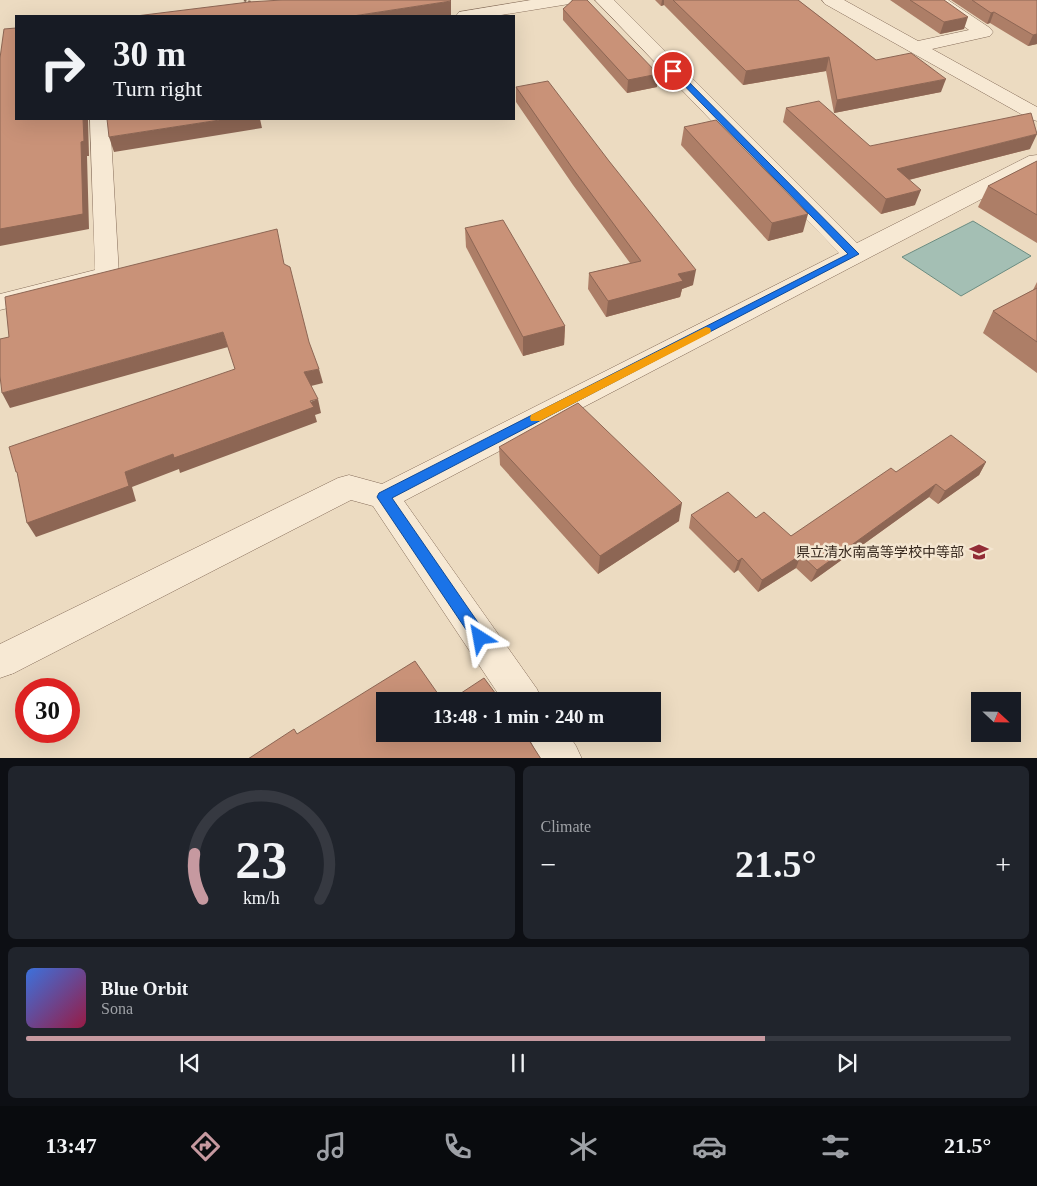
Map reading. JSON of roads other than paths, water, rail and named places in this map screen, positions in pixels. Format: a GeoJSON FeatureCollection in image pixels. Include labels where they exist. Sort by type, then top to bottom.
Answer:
{"type":"FeatureCollection","features":[{"type":"Feature","properties":{"kind":"street"},"geometry":{"type":"LineString","coordinates":[[472,15],[563,0]]}},
{"type":"Feature","properties":{"kind":"street"},"geometry":{"type":"LineString","coordinates":[[604,0],[854,254]]}},
{"type":"Feature","properties":{"kind":"street"},"geometry":{"type":"LineString","coordinates":[[831,0],[1037,115]]}},
{"type":"Feature","properties":{"kind":"street"},"geometry":{"type":"LineString","coordinates":[[916,47],[984,32],[938,0]]}},
{"type":"Feature","properties":{"kind":"street"},"geometry":{"type":"LineString","coordinates":[[0,302],[107,275],[100,120]]}},
{"type":"Feature","properties":{"kind":"street"},"geometry":{"type":"LineString","coordinates":[[384,497],[1037,161]]}},
{"type":"Feature","properties":{"kind":"street"},"geometry":{"type":"LineString","coordinates":[[1,661],[349,487],[384,497],[518,692]]}},
{"type":"Feature","properties":{"kind":"street"},"geometry":{"type":"LineString","coordinates":[[552,742],[563,758]]}},
{"type":"Feature","properties":{"kind":"place","name":"県立清水南高等学校中等部"},"geometry":{"type":"Point","coordinates":[979,552]}}]}
